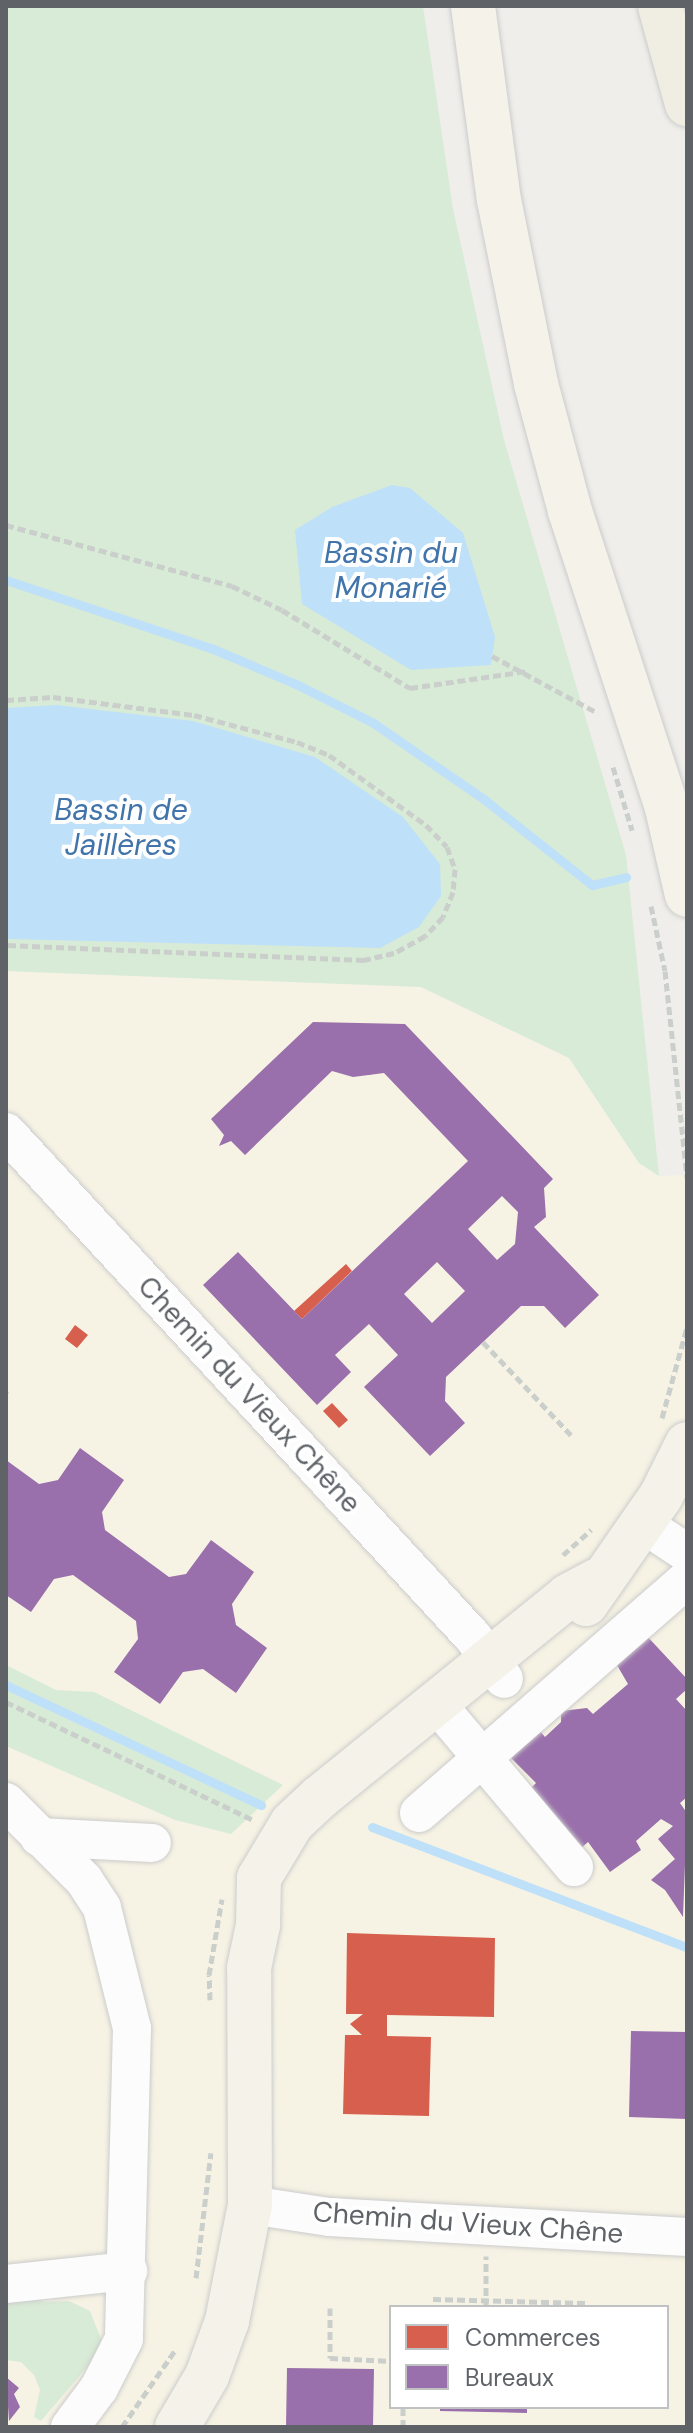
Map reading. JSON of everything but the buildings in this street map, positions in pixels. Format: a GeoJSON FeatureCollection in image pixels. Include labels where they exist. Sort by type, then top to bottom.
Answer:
{"type":"FeatureCollection","features":[{"type":"Feature","properties":{"kind":"highway"},"geometry":{"type":"LineString","coordinates":[[660,6],[687,104]]}},
{"type":"Feature","properties":{"kind":"main road"},"geometry":{"type":"LineString","coordinates":[[473,6],[499,200],[536,384],[570,511],[646,737],[672,887]]}},
{"type":"Feature","properties":{"kind":"main road"},"geometry":{"type":"LineString","coordinates":[[258,1925],[317,1835],[451,1721],[568,1596],[598,1580],[643,1524],[687,1444]]}},
{"type":"Feature","properties":{"kind":"main road"},"geometry":{"type":"LineString","coordinates":[[177,2426],[207,2376],[227,2321],[250,2205],[249,1968],[258,1925],[259,1878],[292,1823],[497,1669]]}},
{"type":"Feature","properties":{"kind":"street","name":"Chemin du Vieux Chêne"},"geometry":{"type":"LineString","coordinates":[[6,1132],[497,1669]]}},
{"type":"Feature","properties":{"kind":"street"},"geometry":{"type":"LineString","coordinates":[[643,1524],[687,1553]]}},
{"type":"Feature","properties":{"kind":"street"},"geometry":{"type":"LineString","coordinates":[[419,1813],[687,1579]]}},
{"type":"Feature","properties":{"kind":"street"},"geometry":{"type":"LineString","coordinates":[[451,1721],[574,1867]]}},
{"type":"Feature","properties":{"kind":"street"},"geometry":{"type":"LineString","coordinates":[[6,1802],[84,1880],[102,1908],[132,2028],[124,2339],[99,2388],[70,2427]]}},
{"type":"Feature","properties":{"kind":"street"},"geometry":{"type":"LineString","coordinates":[[39,1837],[152,1843]]}},
{"type":"Feature","properties":{"kind":"street","name":"Chemin du Vieux Chêne"},"geometry":{"type":"LineString","coordinates":[[250,2205],[329,2217],[687,2237]]}},
{"type":"Feature","properties":{"kind":"street"},"geometry":{"type":"LineString","coordinates":[[6,2284],[128,2271]]}},
{"type":"Feature","properties":{"kind":"path"},"geometry":{"type":"LineString","coordinates":[[6,525],[232,586],[282,610],[410,688],[526,671]]}},
{"type":"Feature","properties":{"kind":"path"},"geometry":{"type":"LineString","coordinates":[[492,656],[526,671],[595,711],[600,726]]}},
{"type":"Feature","properties":{"kind":"path"},"geometry":{"type":"LineString","coordinates":[[6,700],[53,697],[194,715],[297,742],[329,755],[426,825],[447,847],[455,869],[453,892],[443,917],[425,936],[394,953],[364,960],[6,945]]}},
{"type":"Feature","properties":{"kind":"path"},"geometry":{"type":"LineString","coordinates":[[609,755],[636,842]]}},
{"type":"Feature","properties":{"kind":"path"},"geometry":{"type":"LineString","coordinates":[[672,887],[665,971],[687,1178]]}},
{"type":"Feature","properties":{"kind":"path"},"geometry":{"type":"LineString","coordinates":[[483,1342],[572,1436]]}},
{"type":"Feature","properties":{"kind":"path"},"geometry":{"type":"LineString","coordinates":[[6,1702],[254,1820],[249,1835]]}},
{"type":"Feature","properties":{"kind":"path"},"geometry":{"type":"LineString","coordinates":[[211,2004],[209,1975],[218,1909],[227,1886]]}},
{"type":"Feature","properties":{"kind":"path"},"geometry":{"type":"LineString","coordinates":[[195,2286],[213,2137]]}},
{"type":"Feature","properties":{"kind":"path"},"geometry":{"type":"LineString","coordinates":[[486,2304],[487,2226]]}},
{"type":"Feature","properties":{"kind":"path"},"geometry":{"type":"LineString","coordinates":[[433,2299],[486,2304],[585,2303]]}},
{"type":"Feature","properties":{"kind":"path"},"geometry":{"type":"LineString","coordinates":[[330,2308],[330,2358],[389,2361]]}},
{"type":"Feature","properties":{"kind":"path"},"geometry":{"type":"LineString","coordinates":[[122,2427],[181,2340]]}},
{"type":"Feature","properties":{"kind":"shaded area"},"geometry":{"type":"Polygon","coordinates":[[[6,971],[421,987],[569,1058],[639,1163],[659,1176],[687,1175],[687,2427],[6,2427],[6,971]]]}},
{"type":"Feature","properties":{"kind":"green space"},"geometry":{"type":"Polygon","coordinates":[[[6,6],[423,6],[453,209],[504,440],[626,855],[659,1176],[639,1163],[569,1058],[421,987],[6,971],[6,6]]]}},
{"type":"Feature","properties":{"kind":"green space"},"geometry":{"type":"Polygon","coordinates":[[[6,1665],[56,1690],[94,1692],[283,1785],[231,1834],[175,1820],[6,1746],[6,1665]]]}},
{"type":"Feature","properties":{"kind":"green space"},"geometry":{"type":"Polygon","coordinates":[[[40,2292],[42,2302],[69,2301],[90,2311],[102,2341],[93,2360],[41,2421],[34,2417],[40,2390],[34,2375],[21,2362],[6,2360],[6,2303],[40,2292]]]}},
{"type":"Feature","properties":{"kind":"water","name":"Bassin du Monarié"},"geometry":{"type":"Polygon","coordinates":[[[392,485],[410,488],[463,533],[495,637],[491,665],[411,670],[302,604],[295,530],[332,507],[392,485]]]}},
{"type":"Feature","properties":{"kind":"water","name":"Bassin de Jaillères"},"geometry":{"type":"Polygon","coordinates":[[[56,705],[193,721],[315,757],[403,817],[440,864],[441,896],[419,927],[380,948],[6,939],[6,708],[56,705]]]}},
{"type":"Feature","properties":{"kind":"waterway"},"geometry":{"type":"LineString","coordinates":[[6,580],[211,648],[298,685],[372,722],[485,800],[592,885],[626,877]]}},
{"type":"Feature","properties":{"kind":"waterway"},"geometry":{"type":"LineString","coordinates":[[6,1685],[261,1805]]}},
{"type":"Feature","properties":{"kind":"waterway"},"geometry":{"type":"LineString","coordinates":[[372,1827],[687,1947]]}}]}
